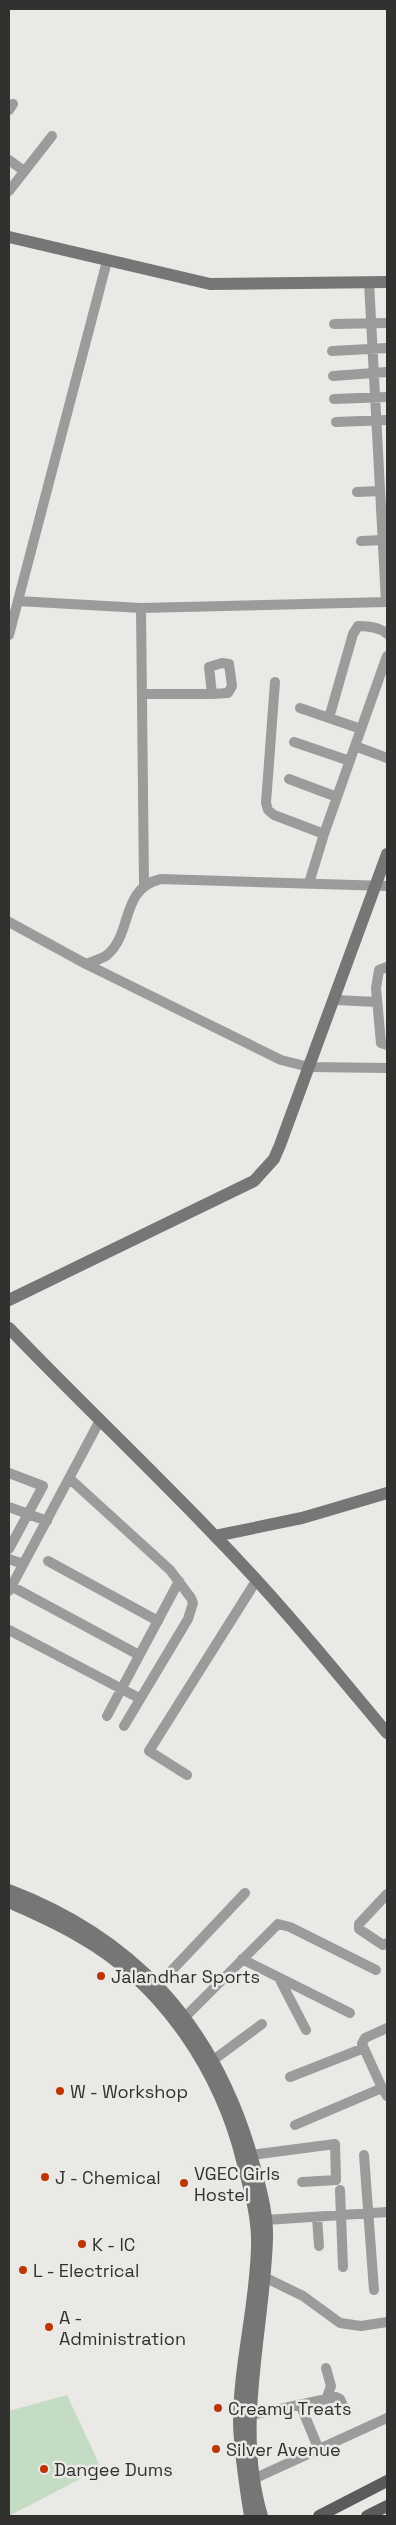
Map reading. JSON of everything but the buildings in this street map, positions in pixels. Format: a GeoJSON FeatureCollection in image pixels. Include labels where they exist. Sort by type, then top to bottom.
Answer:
{"type":"FeatureCollection","features":[{"type":"Feature","properties":{"kind":"main road"},"geometry":{"type":"LineString","coordinates":[[319,2516],[387,2481]]}},
{"type":"Feature","properties":{"kind":"main road"},"geometry":{"type":"LineString","coordinates":[[367,2516],[387,2506]]}},
{"type":"Feature","properties":{"kind":"street"},"geometry":{"type":"LineString","coordinates":[[9,191],[52,136]]}},
{"type":"Feature","properties":{"kind":"street"},"geometry":{"type":"LineString","coordinates":[[9,160],[24,171]]}},
{"type":"Feature","properties":{"kind":"street"},"geometry":{"type":"LineString","coordinates":[[9,237],[210,284],[387,282]]}},
{"type":"Feature","properties":{"kind":"street"},"geometry":{"type":"LineString","coordinates":[[9,635],[107,261]]}},
{"type":"Feature","properties":{"kind":"street"},"geometry":{"type":"LineString","coordinates":[[18,601],[141,608],[387,602],[386,559],[383,540],[385,528],[383,449],[376,421],[369,282]]}},
{"type":"Feature","properties":{"kind":"street"},"geometry":{"type":"LineString","coordinates":[[334,324],[387,323]]}},
{"type":"Feature","properties":{"kind":"street"},"geometry":{"type":"LineString","coordinates":[[332,351],[387,348]]}},
{"type":"Feature","properties":{"kind":"street"},"geometry":{"type":"LineString","coordinates":[[333,376],[387,372]]}},
{"type":"Feature","properties":{"kind":"street"},"geometry":{"type":"LineString","coordinates":[[334,399],[387,397]]}},
{"type":"Feature","properties":{"kind":"street"},"geometry":{"type":"LineString","coordinates":[[336,422],[387,420]]}},
{"type":"Feature","properties":{"kind":"street"},"geometry":{"type":"LineString","coordinates":[[357,492],[383,498]]}},
{"type":"Feature","properties":{"kind":"street"},"geometry":{"type":"LineString","coordinates":[[361,541],[383,540]]}},
{"type":"Feature","properties":{"kind":"street"},"geometry":{"type":"LineString","coordinates":[[86,964],[102,958],[112,950],[134,901],[144,884],[141,608]]}},
{"type":"Feature","properties":{"kind":"street"},"geometry":{"type":"LineString","coordinates":[[329,718],[353,634],[358,626],[384,630],[387,634]]}},
{"type":"Feature","properties":{"kind":"street"},"geometry":{"type":"LineString","coordinates":[[309,883],[360,729],[387,656]]}},
{"type":"Feature","properties":{"kind":"street"},"geometry":{"type":"LineString","coordinates":[[275,682],[266,803],[268,810],[274,815],[324,834]]}},
{"type":"Feature","properties":{"kind":"street"},"geometry":{"type":"LineString","coordinates":[[143,694],[212,694]]}},
{"type":"Feature","properties":{"kind":"street"},"geometry":{"type":"LineString","coordinates":[[300,708],[360,729]]}},
{"type":"Feature","properties":{"kind":"street"},"geometry":{"type":"LineString","coordinates":[[294,742],[350,761]]}},
{"type":"Feature","properties":{"kind":"street"},"geometry":{"type":"LineString","coordinates":[[355,746],[387,758]]}},
{"type":"Feature","properties":{"kind":"street"},"geometry":{"type":"LineString","coordinates":[[288,779],[337,797]]}},
{"type":"Feature","properties":{"kind":"street"},"geometry":{"type":"LineString","coordinates":[[9,1300],[254,1181],[274,1159],[382,886],[387,854]]}},
{"type":"Feature","properties":{"kind":"street"},"geometry":{"type":"LineString","coordinates":[[144,884],[161,879],[382,886]]}},
{"type":"Feature","properties":{"kind":"street"},"geometry":{"type":"LineString","coordinates":[[9,922],[86,964],[270,1055],[309,1067],[387,1068]]}},
{"type":"Feature","properties":{"kind":"street"},"geometry":{"type":"LineString","coordinates":[[387,967],[379,970],[377,978],[381,1043],[387,1045]]}},
{"type":"Feature","properties":{"kind":"street"},"geometry":{"type":"LineString","coordinates":[[336,1000],[377,1002]]}},
{"type":"Feature","properties":{"kind":"street"},"geometry":{"type":"LineString","coordinates":[[9,1328],[215,1536],[387,1733]]}},
{"type":"Feature","properties":{"kind":"street"},"geometry":{"type":"LineString","coordinates":[[100,1422],[10,1589],[139,1656]]}},
{"type":"Feature","properties":{"kind":"street"},"geometry":{"type":"LineString","coordinates":[[9,1473],[43,1486],[9,1549]]}},
{"type":"Feature","properties":{"kind":"street"},"geometry":{"type":"LineString","coordinates":[[69,1478],[179,1580],[193,1603],[188,1619],[124,1726]]}},
{"type":"Feature","properties":{"kind":"street"},"geometry":{"type":"LineString","coordinates":[[215,1536],[302,1518],[387,1493]]}},
{"type":"Feature","properties":{"kind":"street"},"geometry":{"type":"LineString","coordinates":[[9,1507],[46,1521]]}},
{"type":"Feature","properties":{"kind":"street"},"geometry":{"type":"LineString","coordinates":[[9,1559],[23,1564]]}},
{"type":"Feature","properties":{"kind":"street"},"geometry":{"type":"LineString","coordinates":[[48,1561],[158,1621]]}},
{"type":"Feature","properties":{"kind":"street"},"geometry":{"type":"LineString","coordinates":[[107,1716],[179,1580]]}},
{"type":"Feature","properties":{"kind":"street"},"geometry":{"type":"LineString","coordinates":[[187,1775],[149,1751],[256,1581]]}},
{"type":"Feature","properties":{"kind":"street"},"geometry":{"type":"LineString","coordinates":[[9,1630],[139,1698]]}},
{"type":"Feature","properties":{"kind":"street"},"geometry":{"type":"LineString","coordinates":[[9,1890],[87,1927],[119,1950],[185,2018],[212,2061],[233,2100],[249,2187],[262,2236],[264,2277],[251,2415],[250,2516]]}},
{"type":"Feature","properties":{"kind":"street"},"geometry":{"type":"LineString","coordinates":[[158,1990],[245,1893]]}},
{"type":"Feature","properties":{"kind":"street"},"geometry":{"type":"LineString","coordinates":[[387,1894],[359,1924],[359,1929],[383,1945],[387,1944]]}},
{"type":"Feature","properties":{"kind":"street"},"geometry":{"type":"LineString","coordinates":[[9,1902],[81,1937],[158,1990],[200,2060],[251,2155],[266,2220],[262,2236],[239,2421],[249,2482],[262,2516]]}},
{"type":"Feature","properties":{"kind":"street"},"geometry":{"type":"LineString","coordinates":[[185,2018],[273,1927],[282,1924],[376,1970]]}},
{"type":"Feature","properties":{"kind":"street"},"geometry":{"type":"LineString","coordinates":[[242,1960],[350,2013]]}},
{"type":"Feature","properties":{"kind":"street"},"geometry":{"type":"LineString","coordinates":[[279,1978],[306,2030]]}},
{"type":"Feature","properties":{"kind":"street"},"geometry":{"type":"LineString","coordinates":[[212,2061],[262,2024]]}},
{"type":"Feature","properties":{"kind":"street"},"geometry":{"type":"LineString","coordinates":[[295,2125],[385,2092],[362,2044],[365,2038],[387,2028]]}},
{"type":"Feature","properties":{"kind":"street"},"geometry":{"type":"LineString","coordinates":[[290,2077],[364,2048]]}},
{"type":"Feature","properties":{"kind":"street"},"geometry":{"type":"LineString","coordinates":[[251,2155],[335,2144],[336,2180],[302,2182]]}},
{"type":"Feature","properties":{"kind":"street"},"geometry":{"type":"LineString","coordinates":[[364,2155],[374,2290]]}},
{"type":"Feature","properties":{"kind":"street"},"geometry":{"type":"LineString","coordinates":[[340,2190],[339,2215],[344,2268]]}},
{"type":"Feature","properties":{"kind":"street"},"geometry":{"type":"LineString","coordinates":[[266,2220],[387,2212]]}},
{"type":"Feature","properties":{"kind":"street"},"geometry":{"type":"LineString","coordinates":[[317,2216],[319,2246]]}},
{"type":"Feature","properties":{"kind":"street"},"geometry":{"type":"LineString","coordinates":[[264,2277],[303,2296],[340,2324],[361,2326],[387,2322]]}},
{"type":"Feature","properties":{"kind":"street"},"geometry":{"type":"LineString","coordinates":[[326,2368],[331,2386],[327,2398]]}},
{"type":"Feature","properties":{"kind":"street"},"geometry":{"type":"LineString","coordinates":[[251,2415],[327,2398],[338,2398],[346,2412]]}},
{"type":"Feature","properties":{"kind":"street"},"geometry":{"type":"LineString","coordinates":[[300,2404],[319,2450]]}},
{"type":"Feature","properties":{"kind":"street"},"geometry":{"type":"LineString","coordinates":[[249,2482],[387,2418]]}},
{"type":"Feature","properties":{"kind":"green space"},"geometry":{"type":"Polygon","coordinates":[[[67,2395],[101,2468],[9,2516],[9,2411],[67,2395]]]}},
{"type":"Feature","properties":{"kind":"place","name":"Jalandhar Sports"},"geometry":{"type":"Point","coordinates":[101,1976]}},
{"type":"Feature","properties":{"kind":"place","name":"W - Workshop"},"geometry":{"type":"Point","coordinates":[60,2091]}},
{"type":"Feature","properties":{"kind":"place","name":"J - Chemical"},"geometry":{"type":"Point","coordinates":[45,2177]}},
{"type":"Feature","properties":{"kind":"place","name":"VGEC Girls Hostel"},"geometry":{"type":"Point","coordinates":[184,2183]}},
{"type":"Feature","properties":{"kind":"place","name":"K - IC"},"geometry":{"type":"Point","coordinates":[82,2244]}},
{"type":"Feature","properties":{"kind":"place","name":"L - Electrical"},"geometry":{"type":"Point","coordinates":[23,2270]}},
{"type":"Feature","properties":{"kind":"place","name":"A - Administration"},"geometry":{"type":"Point","coordinates":[49,2327]}},
{"type":"Feature","properties":{"kind":"place","name":"Creamy Treats"},"geometry":{"type":"Point","coordinates":[218,2408]}},
{"type":"Feature","properties":{"kind":"place","name":"Silver Avenue"},"geometry":{"type":"Point","coordinates":[216,2449]}},
{"type":"Feature","properties":{"kind":"place","name":"Dangee Dums"},"geometry":{"type":"Point","coordinates":[44,2469]}}]}
